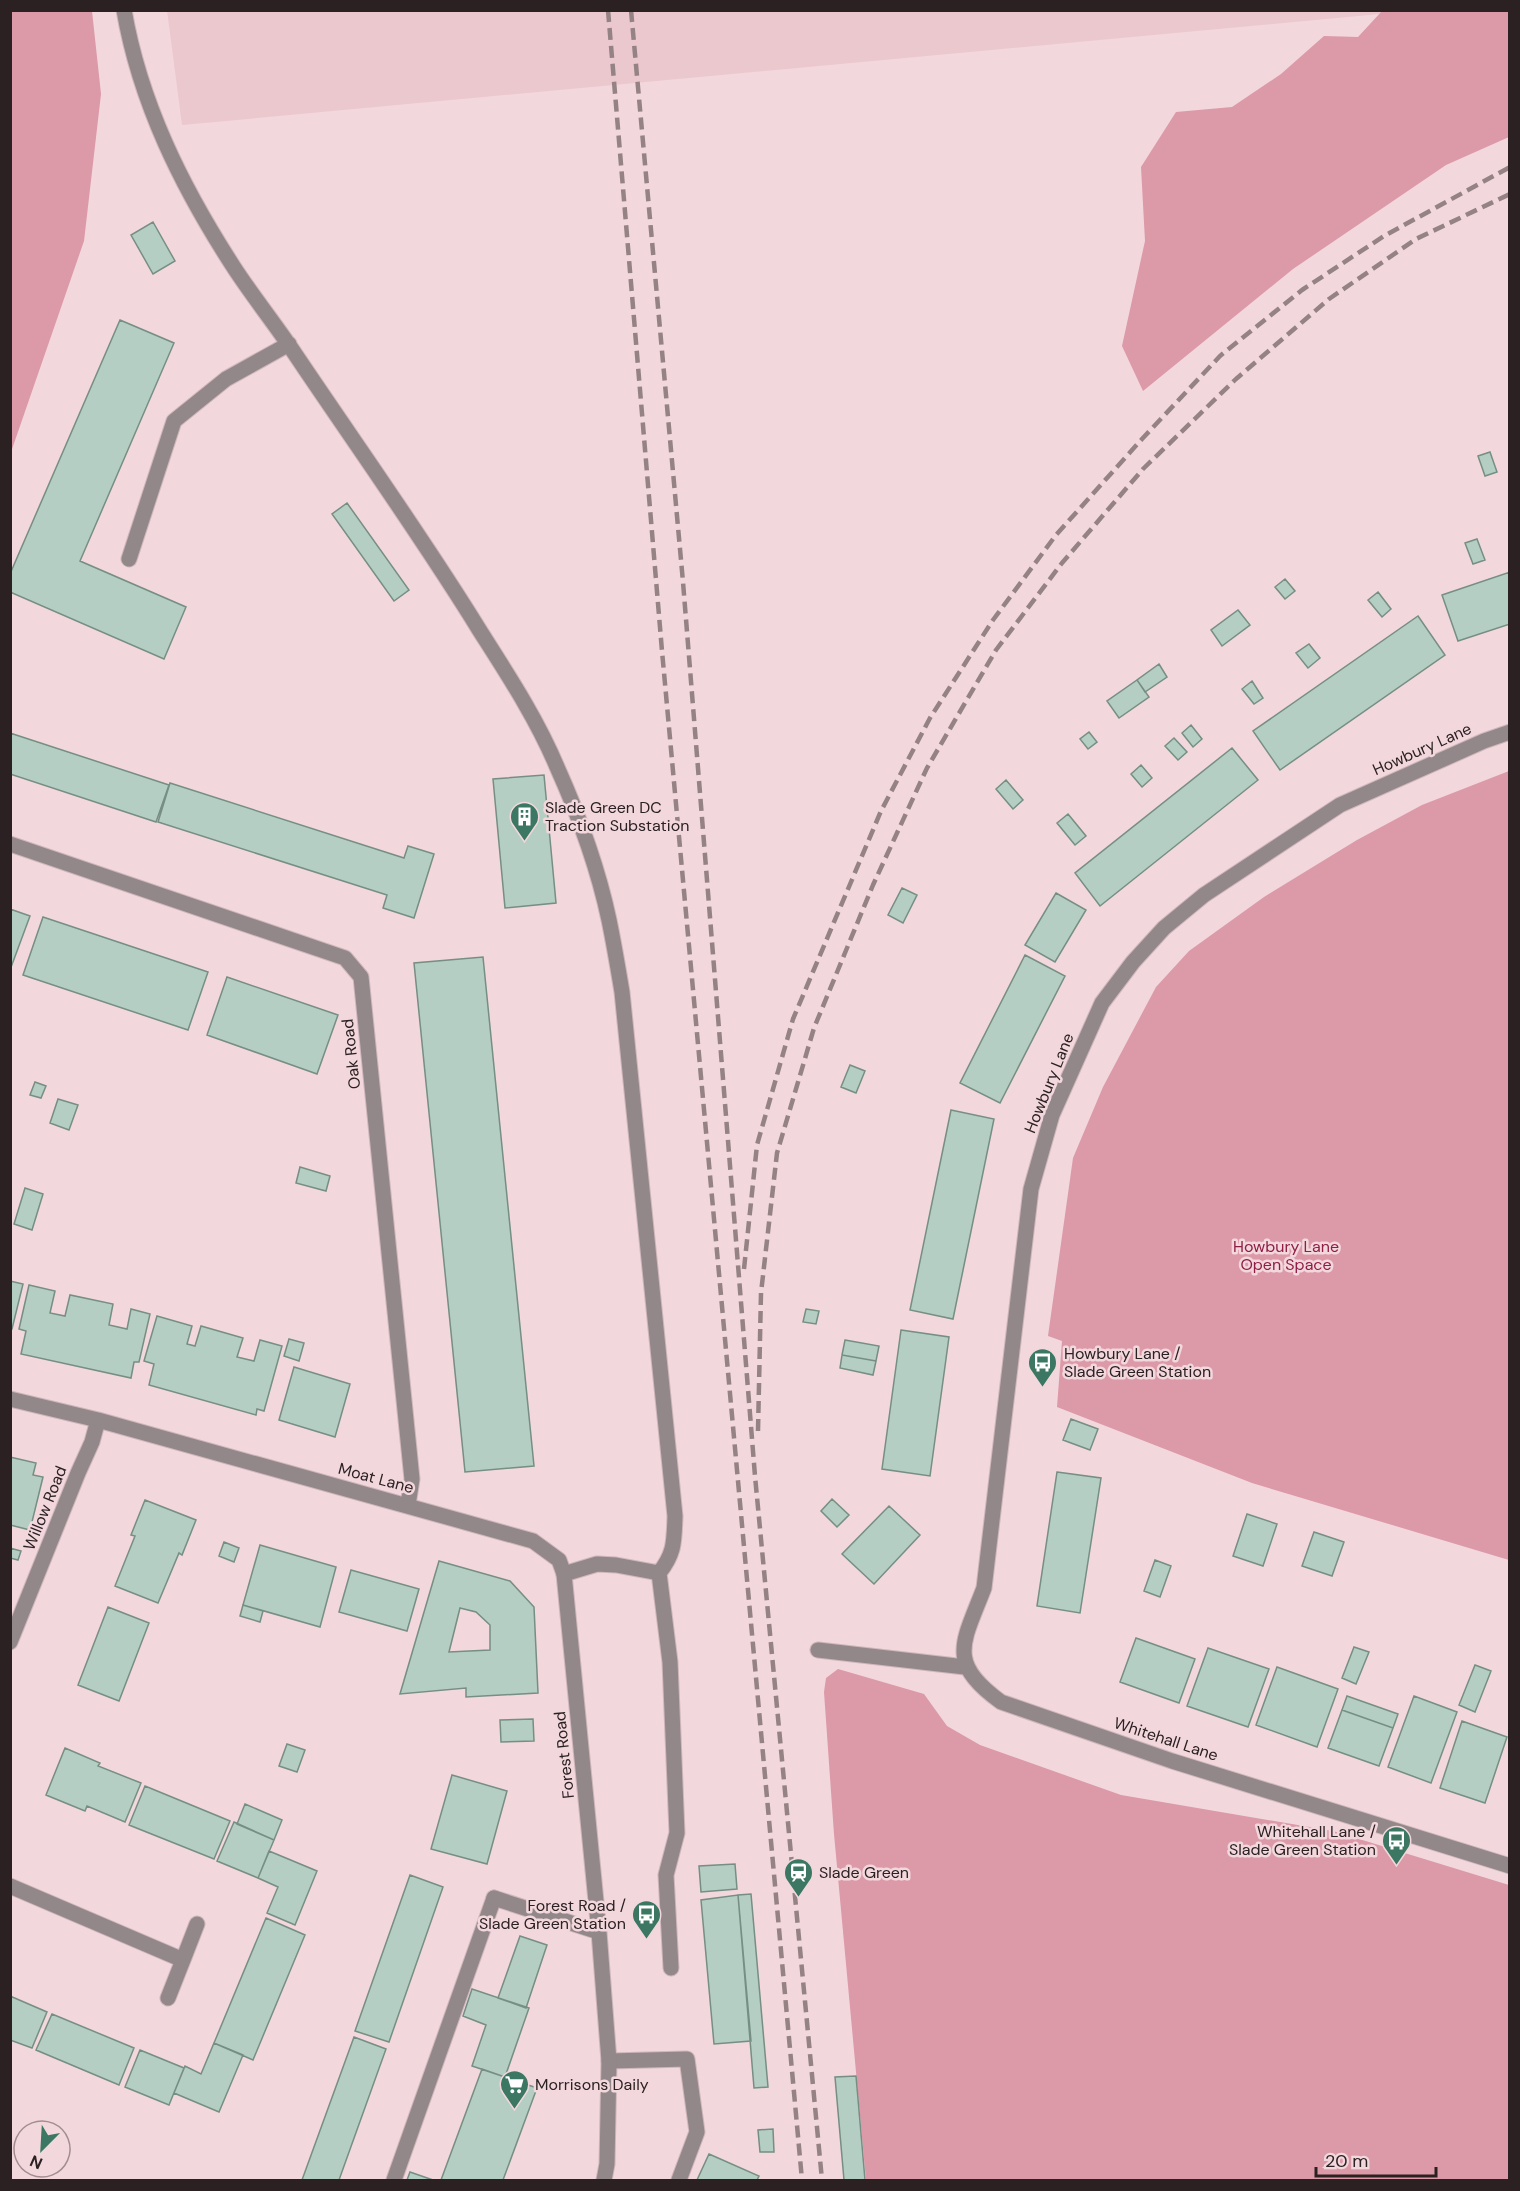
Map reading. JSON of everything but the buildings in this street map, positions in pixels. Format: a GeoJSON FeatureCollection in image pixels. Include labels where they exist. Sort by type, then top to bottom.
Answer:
{"type":"FeatureCollection","features":[{"type":"Feature","properties":{"kind":"street"},"geometry":{"type":"LineString","coordinates":[[124,10],[143,88],[196,207],[234,268],[289,344],[452,585],[536,724],[557,766],[596,868],[609,920],[622,992],[675,1516],[674,1547],[670,1559],[659,1573],[670,1662],[677,1833],[666,1875],[671,1968]]}},
{"type":"Feature","properties":{"kind":"street"},"geometry":{"type":"LineString","coordinates":[[129,559],[174,421],[226,379],[289,344]]}},
{"type":"Feature","properties":{"kind":"street","name":"Howbury Lane"},"geometry":{"type":"LineString","coordinates":[[965,1667],[964,1641],[984,1588],[1031,1189],[1052,1115],[1102,1003],[1133,962],[1164,928],[1204,895],[1340,805],[1509,732]]}},
{"type":"Feature","properties":{"kind":"street","name":"Oak Road"},"geometry":{"type":"LineString","coordinates":[[10,844],[345,958],[361,977],[412,1479],[408,1505]]}},
{"type":"Feature","properties":{"kind":"street","name":"Moat Lane"},"geometry":{"type":"LineString","coordinates":[[10,1399],[98,1420],[533,1541],[559,1560],[564,1574]]}},
{"type":"Feature","properties":{"kind":"street","name":"Willow Road"},"geometry":{"type":"LineString","coordinates":[[10,1642],[92,1443],[98,1420]]}},
{"type":"Feature","properties":{"kind":"street"},"geometry":{"type":"LineString","coordinates":[[564,1574],[597,1564],[659,1573]]}},
{"type":"Feature","properties":{"kind":"street","name":"Forest Road"},"geometry":{"type":"LineString","coordinates":[[564,1574],[599,1932],[609,2061],[607,2164],[604,2181]]}},
{"type":"Feature","properties":{"kind":"street"},"geometry":{"type":"LineString","coordinates":[[818,1650],[965,1667]]}},
{"type":"Feature","properties":{"kind":"street","name":"Whitehall Lane"},"geometry":{"type":"LineString","coordinates":[[965,1667],[980,1687],[1001,1702],[1172,1761],[1509,1866]]}},
{"type":"Feature","properties":{"kind":"street"},"geometry":{"type":"LineString","coordinates":[[10,1886],[183,1960]]}},
{"type":"Feature","properties":{"kind":"street"},"geometry":{"type":"LineString","coordinates":[[394,2181],[494,1898],[599,1932]]}},
{"type":"Feature","properties":{"kind":"street"},"geometry":{"type":"LineString","coordinates":[[168,1998],[197,1924]]}},
{"type":"Feature","properties":{"kind":"street"},"geometry":{"type":"LineString","coordinates":[[609,2061],[687,2059],[697,2132],[679,2181]]}},
{"type":"Feature","properties":{"kind":"shaded area"},"geometry":{"type":"Polygon","coordinates":[[[167,10],[1412,11],[182,125],[167,10]]]}},
{"type":"Feature","properties":{"kind":"green space"},"geometry":{"type":"Polygon","coordinates":[[[11,10],[92,11],[101,94],[84,241],[11,452],[11,10]]]}},
{"type":"Feature","properties":{"kind":"green space"},"geometry":{"type":"Polygon","coordinates":[[[1382,11],[1509,11],[1509,137],[1446,165],[1293,269],[1143,391],[1122,346],[1145,241],[1141,167],[1176,112],[1232,107],[1281,74],[1324,36],[1358,37],[1382,11]]]}},
{"type":"Feature","properties":{"kind":"green space","name":"Howbury Lane Open Space"},"geometry":{"type":"Polygon","coordinates":[[[1509,771],[1509,1560],[1252,1483],[1057,1407],[1062,1341],[1048,1336],[1073,1158],[1103,1087],[1156,987],[1189,951],[1264,897],[1357,840],[1422,805],[1509,771]]]}},
{"type":"Feature","properties":{"kind":"green space"},"geometry":{"type":"Polygon","coordinates":[[[838,1669],[924,1694],[947,1726],[980,1745],[1121,1795],[1333,1831],[1509,1885],[1509,2180],[866,2180],[834,1834],[824,1692],[826,1678],[838,1669]]]}},
{"type":"Feature","properties":{"kind":"railway"},"geometry":{"type":"LineString","coordinates":[[608,10],[662,651],[802,2180]]}},
{"type":"Feature","properties":{"kind":"railway"},"geometry":{"type":"LineString","coordinates":[[631,10],[683,582],[755,1476],[822,2180]]}},
{"type":"Feature","properties":{"kind":"railway"},"geometry":{"type":"LineString","coordinates":[[744,1269],[757,1145],[793,1019],[881,811],[930,718],[993,620],[1056,535],[1220,356],[1302,290],[1384,236],[1510,167]]}},
{"type":"Feature","properties":{"kind":"railway"},"geometry":{"type":"LineString","coordinates":[[758,1431],[761,1293],[777,1153],[814,1028],[873,885],[927,768],[996,650],[1062,563],[1143,469],[1236,379],[1329,299],[1416,239],[1510,194]]}},
{"type":"Feature","properties":{"kind":"place","name":"Slade Green DC Traction Substation"},"geometry":{"type":"Point","coordinates":[524,842]}},
{"type":"Feature","properties":{"kind":"place","name":"Howbury Lane / Slade Green Station"},"geometry":{"type":"Point","coordinates":[1043,1388]}},
{"type":"Feature","properties":{"kind":"place","name":"Whitehall Lane / Slade Green Station"},"geometry":{"type":"Point","coordinates":[1397,1866]}},
{"type":"Feature","properties":{"kind":"place","name":"Slade Green"},"geometry":{"type":"Point","coordinates":[798,1898]}},
{"type":"Feature","properties":{"kind":"place","name":"Forest Road / Slade Green Station"},"geometry":{"type":"Point","coordinates":[647,1940]}},
{"type":"Feature","properties":{"kind":"place","name":"Morrisons Daily"},"geometry":{"type":"Point","coordinates":[514,2110]}}]}
